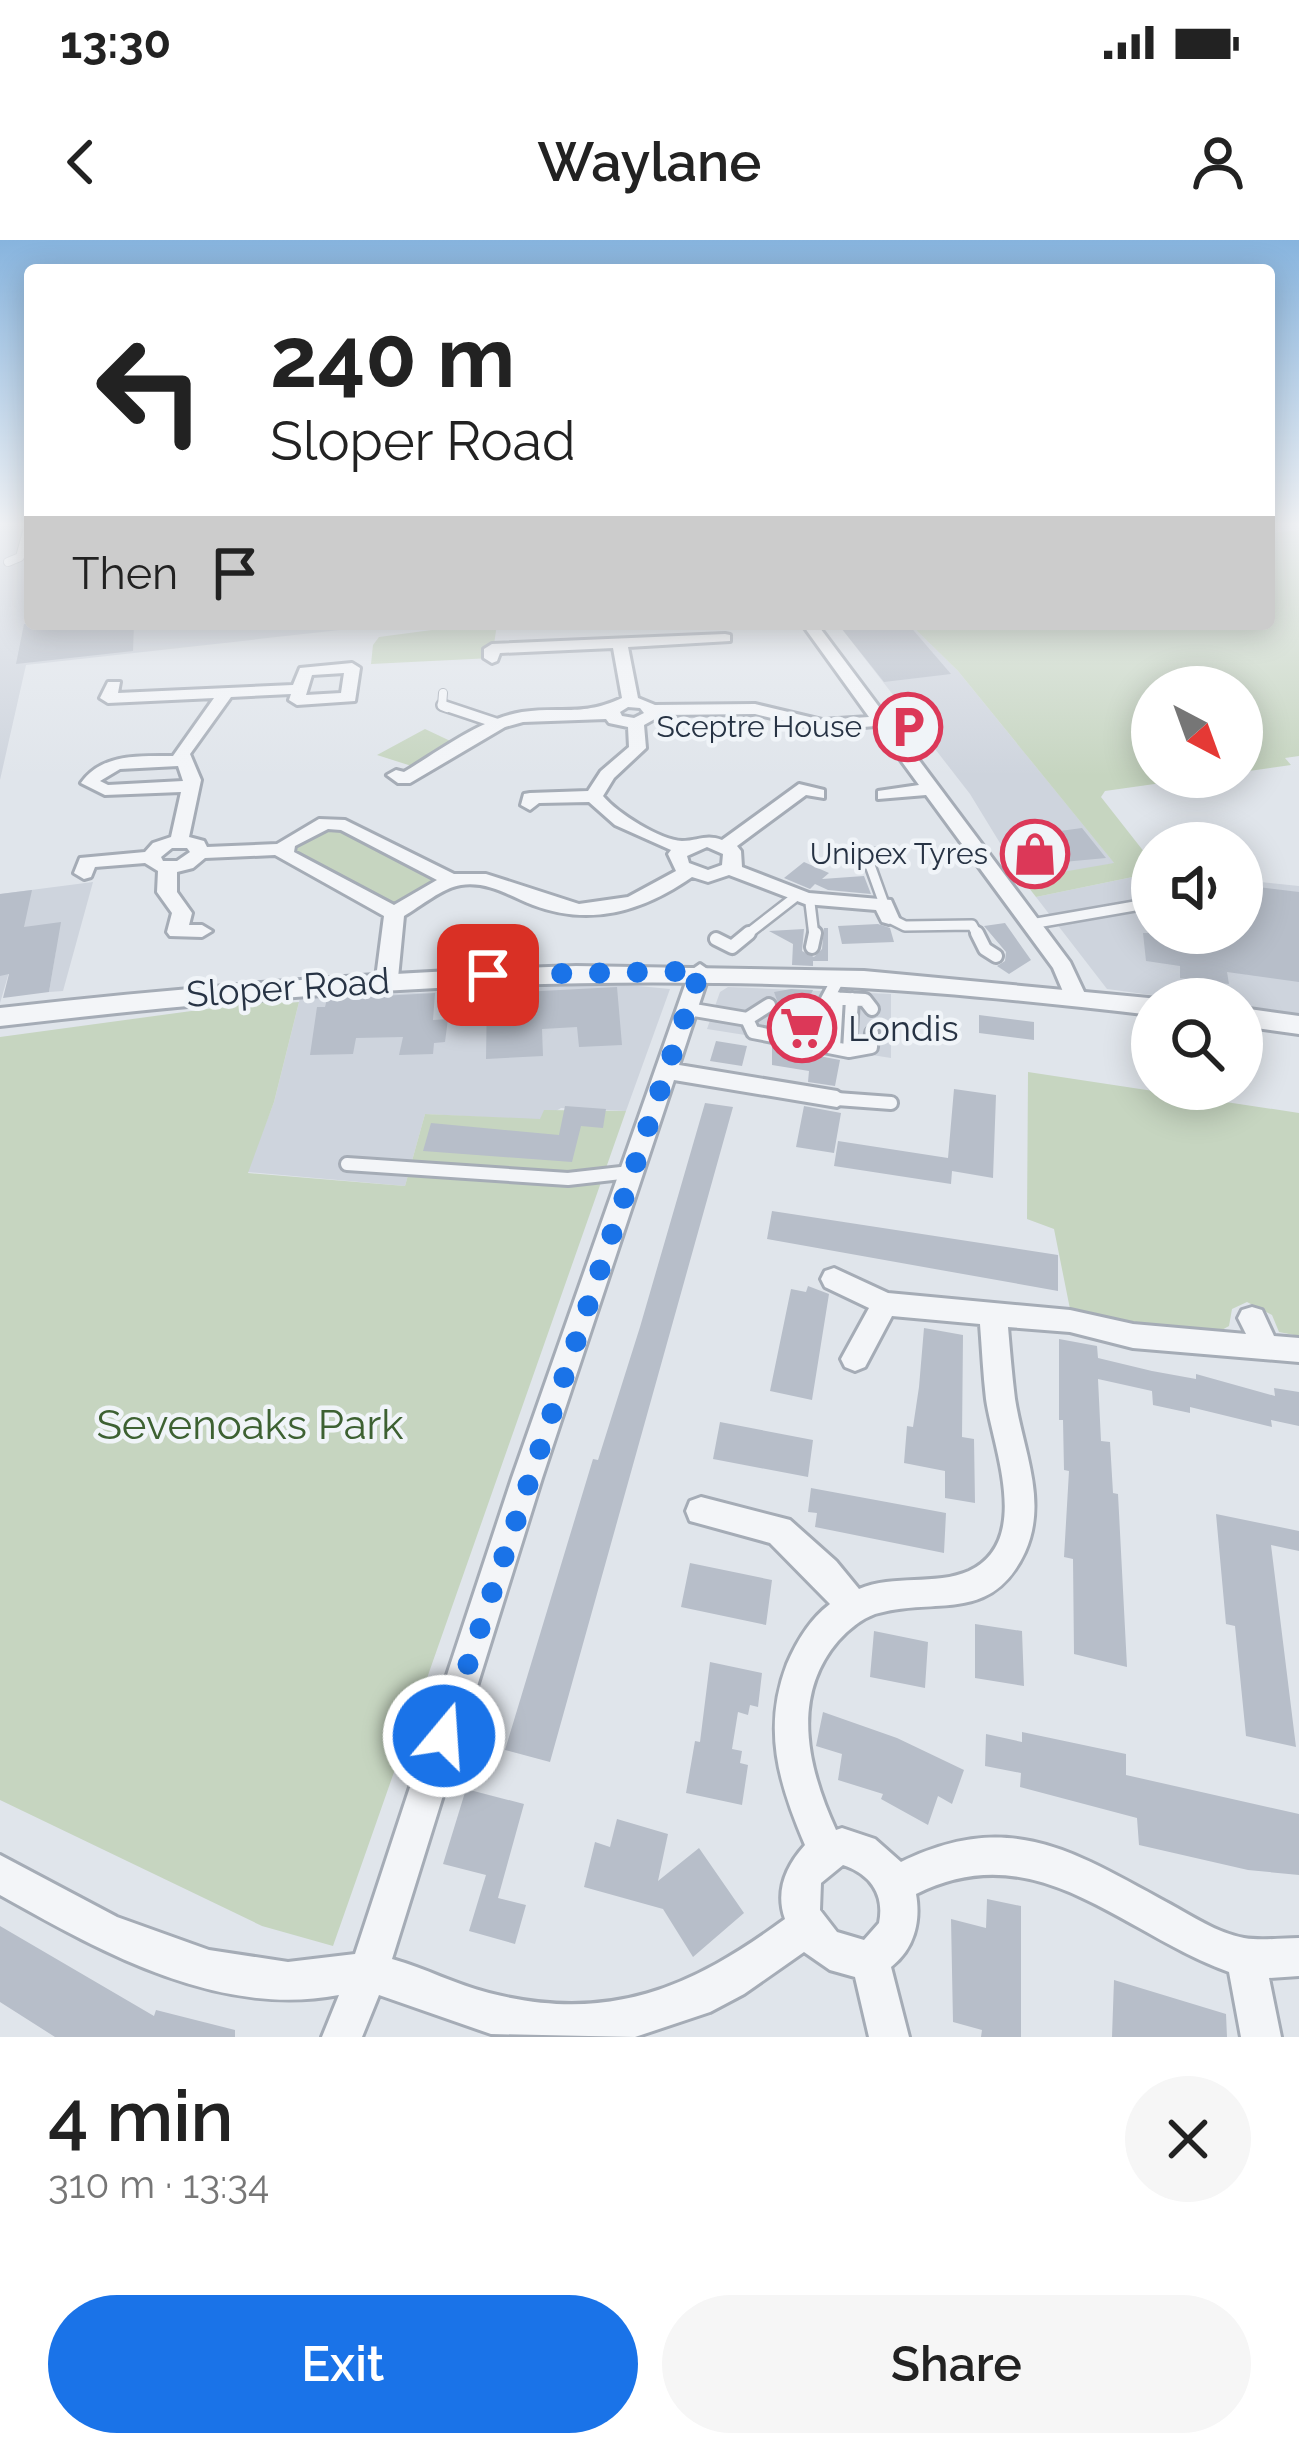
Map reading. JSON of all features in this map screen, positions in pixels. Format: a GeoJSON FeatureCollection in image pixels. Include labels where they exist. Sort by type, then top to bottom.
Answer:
{"type":"FeatureCollection","features":[{"type":"Feature","properties":{"kind":"street"},"geometry":{"type":"LineString","coordinates":[[812,630],[1063,967],[1075,996]]}},
{"type":"Feature","properties":{"kind":"street"},"geometry":{"type":"LineString","coordinates":[[468,650],[492,654],[725,637]]}},
{"type":"Feature","properties":{"kind":"street"},"geometry":{"type":"LineString","coordinates":[[620,643],[631,702]]}},
{"type":"Feature","properties":{"kind":"street"},"geometry":{"type":"LineString","coordinates":[[114,685],[108,698],[300,689]]}},
{"type":"Feature","properties":{"kind":"street"},"geometry":{"type":"LineString","coordinates":[[179,841],[191,786],[182,761],[183,748],[214,718],[225,692]]}},
{"type":"Feature","properties":{"kind":"street"},"geometry":{"type":"LineString","coordinates":[[610,714],[614,707],[631,702],[654,710],[755,709],[822,725],[880,721]]}},
{"type":"Feature","properties":{"kind":"street"},"geometry":{"type":"LineString","coordinates":[[408,768],[523,717],[610,714],[621,722],[636,723],[651,718],[654,710]]}},
{"type":"Feature","properties":{"kind":"street"},"geometry":{"type":"LineString","coordinates":[[594,796],[607,775],[638,748],[636,723]]}},
{"type":"Feature","properties":{"kind":"street"},"geometry":{"type":"LineString","coordinates":[[182,761],[106,766],[94,773],[90,783],[105,790],[191,786]]}},
{"type":"Feature","properties":{"kind":"street"},"geometry":{"type":"LineString","coordinates":[[726,846],[805,788],[818,794]]}},
{"type":"Feature","properties":{"kind":"street"},"geometry":{"type":"LineString","coordinates":[[884,796],[930,789]]}},
{"type":"Feature","properties":{"kind":"street"},"geometry":{"type":"LineString","coordinates":[[530,805],[530,798],[594,796],[614,817],[683,848],[700,842],[726,846],[736,856],[730,869]]}},
{"type":"Feature","properties":{"kind":"street"},"geometry":{"type":"LineString","coordinates":[[84,874],[87,862],[192,862],[200,853],[281,849],[314,827],[334,823],[451,880]]}},
{"type":"Feature","properties":{"kind":"street"},"geometry":{"type":"LineString","coordinates":[[200,853],[196,845],[179,841],[160,847],[167,892],[182,913],[177,932],[202,931]]}},
{"type":"Feature","properties":{"kind":"street"},"geometry":{"type":"LineString","coordinates":[[683,848],[677,860],[687,872],[708,876],[730,869],[802,900],[886,911]]}},
{"type":"Feature","properties":{"kind":"street"},"geometry":{"type":"LineString","coordinates":[[281,849],[291,859],[394,913]]}},
{"type":"Feature","properties":{"kind":"street"},"geometry":{"type":"LineString","coordinates":[[394,913],[451,880],[484,877],[544,902],[592,911],[645,900],[687,872]]}},
{"type":"Feature","properties":{"kind":"street"},"geometry":{"type":"LineString","coordinates":[[386,979],[394,913]]}},
{"type":"Feature","properties":{"kind":"street"},"geometry":{"type":"LineString","coordinates":[[342,2037],[368,1973],[700,971]]}},
{"type":"Feature","properties":{"kind":"street","name":"Sloper Road"},"geometry":{"type":"LineString","coordinates":[[0,1017],[281,984],[700,971],[756,973],[839,993],[1075,996],[1131,1003]]}},
{"type":"Feature","properties":{"kind":"street"},"geometry":{"type":"LineString","coordinates":[[1263,1020],[1299,1024]]}},
{"type":"Feature","properties":{"kind":"street"},"geometry":{"type":"LineString","coordinates":[[668,1071],[837,1099]]}},
{"type":"Feature","properties":{"kind":"street"},"geometry":{"type":"LineString","coordinates":[[833,1279],[886,1304],[1070,1322],[1133,1336],[1299,1350]]}},
{"type":"Feature","properties":{"kind":"street"},"geometry":{"type":"LineString","coordinates":[[855,1359],[886,1304]]}},
{"type":"Feature","properties":{"kind":"street"},"geometry":{"type":"LineString","coordinates":[[826,1850],[803,1801],[791,1752],[790,1714],[810,1652],[824,1630],[853,1607],[902,1594],[958,1593],[994,1570],[1012,1546],[1018,1476],[1002,1403],[993,1318]]}},
{"type":"Feature","properties":{"kind":"street"},"geometry":{"type":"LineString","coordinates":[[1252,1318],[1265,1346]]}},
{"type":"Feature","properties":{"kind":"street"},"geometry":{"type":"LineString","coordinates":[[701,1511],[778,1530],[825,1572],[853,1607]]}},
{"type":"Feature","properties":{"kind":"street"},"geometry":{"type":"LineString","coordinates":[[842,1846],[865,1850],[883,1863],[896,1883],[901,1911],[897,1931],[870,1960],[833,1955],[806,1927],[801,1886],[806,1870],[826,1850],[842,1846]]}},
{"type":"Feature","properties":{"kind":"street"},"geometry":{"type":"LineString","coordinates":[[896,1883],[954,1855],[1005,1852],[1050,1863],[1206,1944],[1246,1958],[1299,1957]]}},
{"type":"Feature","properties":{"kind":"street"},"geometry":{"type":"LineString","coordinates":[[0,1874],[119,1940],[175,1963],[226,1976],[295,1983],[368,1973],[522,2024],[580,2036],[632,2032],[729,1986],[806,1927]]}},
{"type":"Feature","properties":{"kind":"street"},"geometry":{"type":"LineString","coordinates":[[1246,1958],[1261,2037]]}},
{"type":"Feature","properties":{"kind":"street"},"geometry":{"type":"LineString","coordinates":[[870,1960],[890,2037]]}},
{"type":"Feature","properties":{"kind":"lane"},"geometry":{"type":"LineString","coordinates":[[443,693],[442,706],[499,724]]}},
{"type":"Feature","properties":{"kind":"lane"},"geometry":{"type":"LineString","coordinates":[[886,853],[866,854],[886,911],[905,926],[971,925],[985,950],[996,956]]}},
{"type":"Feature","properties":{"kind":"lane"},"geometry":{"type":"LineString","coordinates":[[716,939],[731,952],[802,900],[816,931],[812,947]]}},
{"type":"Feature","properties":{"kind":"lane"},"geometry":{"type":"LineString","coordinates":[[1031,924],[1131,907]]}},
{"type":"Feature","properties":{"kind":"lane"},"geometry":{"type":"LineString","coordinates":[[688,1009],[747,1019],[771,1005],[756,973]]}},
{"type":"Feature","properties":{"kind":"lane"},"geometry":{"type":"LineString","coordinates":[[813,1008],[822,1009],[839,993]]}},
{"type":"Feature","properties":{"kind":"lane"},"geometry":{"type":"LineString","coordinates":[[839,993],[865,1000],[872,1009]]}},
{"type":"Feature","properties":{"kind":"lane"},"geometry":{"type":"LineString","coordinates":[[834,1048],[839,993]]}},
{"type":"Feature","properties":{"kind":"lane"},"geometry":{"type":"LineString","coordinates":[[839,993],[849,1051]]}},
{"type":"Feature","properties":{"kind":"lane"},"geometry":{"type":"LineString","coordinates":[[747,1019],[753,1032],[849,1051],[871,1047],[872,1033]]}},
{"type":"Feature","properties":{"kind":"lane"},"geometry":{"type":"LineString","coordinates":[[837,1099],[891,1102]]}},
{"type":"Feature","properties":{"kind":"lane"},"geometry":{"type":"LineString","coordinates":[[347,1164],[568,1179],[632,1172]]}},
{"type":"Feature","properties":{"kind":"shaded area"},"geometry":{"type":"Polygon","coordinates":[[[0,608],[24,608],[24,630],[340,630],[26,665],[0,780],[0,608]]]}},
{"type":"Feature","properties":{"kind":"shaded area"},"geometry":{"type":"Polygon","coordinates":[[[843,630],[916,630],[958,671],[1115,864],[1022,879],[970,794],[843,630]]]}},
{"type":"Feature","properties":{"kind":"shaded area"},"geometry":{"type":"Polygon","coordinates":[[[1131,877],[1131,954],[1263,954],[1263,882],[1299,886],[1299,1014],[1263,1010],[1263,978],[1131,978],[1131,992],[1107,989],[1036,897],[1131,877]]]}},
{"type":"Feature","properties":{"kind":"shaded area"},"geometry":{"type":"Polygon","coordinates":[[[93,882],[63,991],[49,992],[56,950],[14,955],[0,1003],[0,894],[93,882]]]}},
{"type":"Feature","properties":{"kind":"shaded area"},"geometry":{"type":"Polygon","coordinates":[[[617,984],[670,989],[626,1111],[561,1108],[541,1120],[425,1114],[405,1186],[247,1172],[274,1102],[300,998],[617,984]]]}},
{"type":"Feature","properties":{"kind":"shaded area"},"geometry":{"type":"Polygon","coordinates":[[[728,987],[891,994],[891,1058],[707,1029],[720,992],[728,987]]]}},
{"type":"Feature","properties":{"kind":"green space"},"geometry":{"type":"Polygon","coordinates":[[[1275,608],[1299,608],[1299,756],[1285,758],[1291,765],[1263,769],[1263,666],[1131,666],[1131,787],[1105,791],[1101,797],[1131,835],[1131,877],[1036,897],[1022,879],[1114,863],[958,671],[916,630],[1275,630],[1275,608]]]}},
{"type":"Feature","properties":{"kind":"green space"},"geometry":{"type":"Polygon","coordinates":[[[432,630],[496,630],[492,658],[371,664],[379,637],[432,630]]]}},
{"type":"Feature","properties":{"kind":"green space"},"geometry":{"type":"Polygon","coordinates":[[[425,729],[461,746],[421,769],[377,755],[425,729]]]}},
{"type":"Feature","properties":{"kind":"green space"},"geometry":{"type":"Polygon","coordinates":[[[334,823],[451,880],[394,913],[291,859],[286,843],[334,823]]]}},
{"type":"Feature","properties":{"kind":"green space","name":"Sevenoaks Park"},"geometry":{"type":"Polygon","coordinates":[[[287,998],[286,1003],[299,1002],[274,1102],[248,1173],[405,1186],[425,1114],[540,1119],[544,1110],[626,1111],[333,1946],[262,1926],[0,1800],[0,1037],[287,998]]]}},
{"type":"Feature","properties":{"kind":"green space"},"geometry":{"type":"Polygon","coordinates":[[[1028,1072],[1131,1088],[1131,1110],[1263,1108],[1299,1113],[1299,1336],[1279,1332],[1272,1315],[1247,1302],[1232,1309],[1229,1326],[1220,1331],[1143,1331],[1071,1314],[1054,1229],[1027,1219],[1028,1072]]]}},
{"type":"Feature","properties":{"kind":"building"},"geometry":{"type":"Polygon","coordinates":[[[24,624],[24,630],[134,630],[133,651],[16,664],[24,624]]]}},
{"type":"Feature","properties":{"kind":"building"},"geometry":{"type":"Polygon","coordinates":[[[843,630],[913,630],[951,674],[884,682],[843,630]]]}},
{"type":"Feature","properties":{"kind":"building"},"geometry":{"type":"Polygon","coordinates":[[[1082,828],[1106,858],[1031,865],[1015,845],[1065,838],[1060,831],[1082,828]]]}},
{"type":"Feature","properties":{"kind":"building"},"geometry":{"type":"Polygon","coordinates":[[[804,862],[829,873],[822,879],[864,876],[871,894],[828,890],[815,884],[810,889],[784,878],[804,862]]]}},
{"type":"Feature","properties":{"kind":"building"},"geometry":{"type":"Polygon","coordinates":[[[1263,888],[1299,892],[1299,982],[1227,972],[1228,978],[1180,978],[1180,966],[1146,961],[1145,954],[1263,954],[1263,888]]]}},
{"type":"Feature","properties":{"kind":"building"},"geometry":{"type":"Polygon","coordinates":[[[32,890],[24,927],[61,922],[49,992],[3,998],[9,974],[0,976],[0,894],[32,890]]]}},
{"type":"Feature","properties":{"kind":"building"},"geometry":{"type":"Polygon","coordinates":[[[1005,923],[1031,960],[1009,974],[997,966],[1005,961],[1006,952],[984,926],[1005,923]]]}},
{"type":"Feature","properties":{"kind":"building"},"geometry":{"type":"Polygon","coordinates":[[[838,926],[890,928],[894,942],[842,944],[838,926]]]}},
{"type":"Feature","properties":{"kind":"building"},"geometry":{"type":"Polygon","coordinates":[[[824,928],[828,928],[828,961],[813,961],[813,966],[792,965],[793,944],[769,931],[804,929],[802,951],[814,957],[822,949],[824,928]]]}},
{"type":"Feature","properties":{"kind":"building"},"geometry":{"type":"Polygon","coordinates":[[[617,987],[622,1045],[579,1047],[577,1027],[542,1029],[543,1056],[486,1059],[487,994],[617,987]]]}},
{"type":"Feature","properties":{"kind":"building"},"geometry":{"type":"Polygon","coordinates":[[[813,990],[803,1011],[814,1022],[825,1022],[824,1035],[773,1025],[779,1006],[774,992],[813,990]]]}},
{"type":"Feature","properties":{"kind":"building"},"geometry":{"type":"Polygon","coordinates":[[[435,993],[433,1020],[448,1019],[445,1042],[434,1043],[433,1054],[399,1055],[403,1037],[356,1038],[353,1054],[310,1055],[317,1007],[325,1007],[327,999],[435,993]]]}},
{"type":"Feature","properties":{"kind":"building"},"geometry":{"type":"Polygon","coordinates":[[[979,1015],[1034,1022],[1034,1040],[979,1033],[979,1015]]]}},
{"type":"Feature","properties":{"kind":"building"},"geometry":{"type":"Polygon","coordinates":[[[716,1041],[747,1046],[742,1066],[710,1061],[716,1041]]]}},
{"type":"Feature","properties":{"kind":"building"},"geometry":{"type":"Polygon","coordinates":[[[772,1047],[840,1060],[835,1086],[808,1082],[809,1071],[772,1065],[772,1047]]]}},
{"type":"Feature","properties":{"kind":"building"},"geometry":{"type":"Polygon","coordinates":[[[954,1089],[996,1095],[993,1178],[952,1171],[951,1184],[834,1166],[838,1141],[948,1158],[954,1089]]]}},
{"type":"Feature","properties":{"kind":"building"},"geometry":{"type":"Polygon","coordinates":[[[705,1103],[733,1107],[550,1762],[505,1750],[593,1459],[598,1460],[640,1327],[705,1103]]]}},
{"type":"Feature","properties":{"kind":"building"},"geometry":{"type":"Polygon","coordinates":[[[565,1106],[606,1109],[603,1128],[581,1126],[572,1162],[423,1151],[431,1123],[559,1135],[565,1106]]]}},
{"type":"Feature","properties":{"kind":"building"},"geometry":{"type":"Polygon","coordinates":[[[804,1106],[841,1113],[834,1153],[796,1147],[804,1106]]]}},
{"type":"Feature","properties":{"kind":"building"},"geometry":{"type":"Polygon","coordinates":[[[772,1211],[1058,1255],[1058,1291],[767,1239],[772,1211]]]}},
{"type":"Feature","properties":{"kind":"building"},"geometry":{"type":"Polygon","coordinates":[[[808,1286],[829,1294],[812,1400],[770,1391],[791,1289],[806,1292],[808,1286]]]}},
{"type":"Feature","properties":{"kind":"building"},"geometry":{"type":"Polygon","coordinates":[[[924,1328],[963,1335],[962,1437],[974,1439],[975,1503],[945,1498],[945,1471],[904,1463],[907,1426],[913,1427],[919,1387],[924,1328]]]}},
{"type":"Feature","properties":{"kind":"building"},"geometry":{"type":"Polygon","coordinates":[[[1059,1339],[1097,1346],[1098,1358],[1152,1371],[1196,1379],[1196,1374],[1275,1396],[1274,1388],[1299,1392],[1299,1426],[1271,1420],[1272,1427],[1190,1407],[1190,1413],[1153,1405],[1152,1391],[1098,1379],[1101,1441],[1110,1442],[1113,1493],[1118,1494],[1127,1667],[1074,1654],[1073,1559],[1064,1557],[1069,1471],[1064,1470],[1063,1420],[1059,1420],[1059,1339]]]}},
{"type":"Feature","properties":{"kind":"building"},"geometry":{"type":"Polygon","coordinates":[[[720,1422],[813,1440],[808,1477],[713,1459],[720,1422]]]}},
{"type":"Feature","properties":{"kind":"building"},"geometry":{"type":"Polygon","coordinates":[[[811,1488],[946,1513],[944,1553],[815,1527],[817,1513],[808,1512],[811,1488]]]}},
{"type":"Feature","properties":{"kind":"building"},"geometry":{"type":"Polygon","coordinates":[[[1216,1514],[1299,1531],[1299,1551],[1271,1545],[1296,1747],[1246,1736],[1235,1626],[1226,1624],[1216,1514]]]}},
{"type":"Feature","properties":{"kind":"building"},"geometry":{"type":"Polygon","coordinates":[[[690,1563],[772,1580],[766,1625],[681,1607],[690,1563]]]}},
{"type":"Feature","properties":{"kind":"building"},"geometry":{"type":"Polygon","coordinates":[[[975,1624],[1022,1631],[1024,1686],[975,1678],[975,1624]]]}},
{"type":"Feature","properties":{"kind":"building"},"geometry":{"type":"Polygon","coordinates":[[[874,1631],[928,1642],[925,1688],[870,1677],[874,1631]]]}},
{"type":"Feature","properties":{"kind":"building"},"geometry":{"type":"Polygon","coordinates":[[[710,1662],[762,1673],[758,1707],[750,1705],[748,1715],[738,1712],[732,1749],[742,1751],[740,1763],[748,1765],[742,1805],[686,1793],[695,1741],[700,1742],[710,1662]]]}},
{"type":"Feature","properties":{"kind":"building"},"geometry":{"type":"Polygon","coordinates":[[[823,1712],[897,1738],[964,1770],[952,1804],[938,1796],[928,1825],[881,1799],[883,1794],[838,1780],[842,1754],[816,1746],[823,1712]]]}},
{"type":"Feature","properties":{"kind":"building"},"geometry":{"type":"Polygon","coordinates":[[[1022,1732],[1126,1754],[1126,1775],[1299,1814],[1299,1875],[1248,1870],[1139,1845],[1137,1818],[1020,1787],[1021,1773],[985,1766],[986,1734],[1022,1742],[1022,1732]]]}},
{"type":"Feature","properties":{"kind":"building"},"geometry":{"type":"Polygon","coordinates":[[[466,1789],[524,1804],[498,1898],[526,1905],[515,1944],[469,1931],[486,1875],[443,1864],[466,1789]]]}},
{"type":"Feature","properties":{"kind":"building"},"geometry":{"type":"Polygon","coordinates":[[[617,1819],[668,1834],[658,1881],[699,1848],[744,1913],[693,1957],[663,1909],[584,1887],[595,1842],[610,1847],[617,1819]]]}},
{"type":"Feature","properties":{"kind":"building"},"geometry":{"type":"Polygon","coordinates":[[[987,1899],[1021,1906],[1021,2037],[981,2037],[982,2030],[953,2022],[951,1919],[986,1928],[987,1899]]]}},
{"type":"Feature","properties":{"kind":"building"},"geometry":{"type":"Polygon","coordinates":[[[0,1926],[154,2016],[156,2010],[235,2030],[235,2037],[55,2037],[0,2002],[0,1926]]]}},
{"type":"Feature","properties":{"kind":"building"},"geometry":{"type":"Polygon","coordinates":[[[1114,1980],[1226,2014],[1227,2037],[1112,2037],[1114,1980]]]}},
{"type":"Feature","properties":{"kind":"place","name":"Sceptre House"},"geometry":{"type":"Point","coordinates":[908,727]}},
{"type":"Feature","properties":{"kind":"place","name":"Unipex Tyres"},"geometry":{"type":"Point","coordinates":[1035,854]}},
{"type":"Feature","properties":{"kind":"place","name":"Londis"},"geometry":{"type":"Point","coordinates":[802,1028]}},
{"type":"Feature","properties":{"kind":"route"},"geometry":{"type":"LineString","coordinates":[[444,1736],[700,971],[488,975]]}}]}
